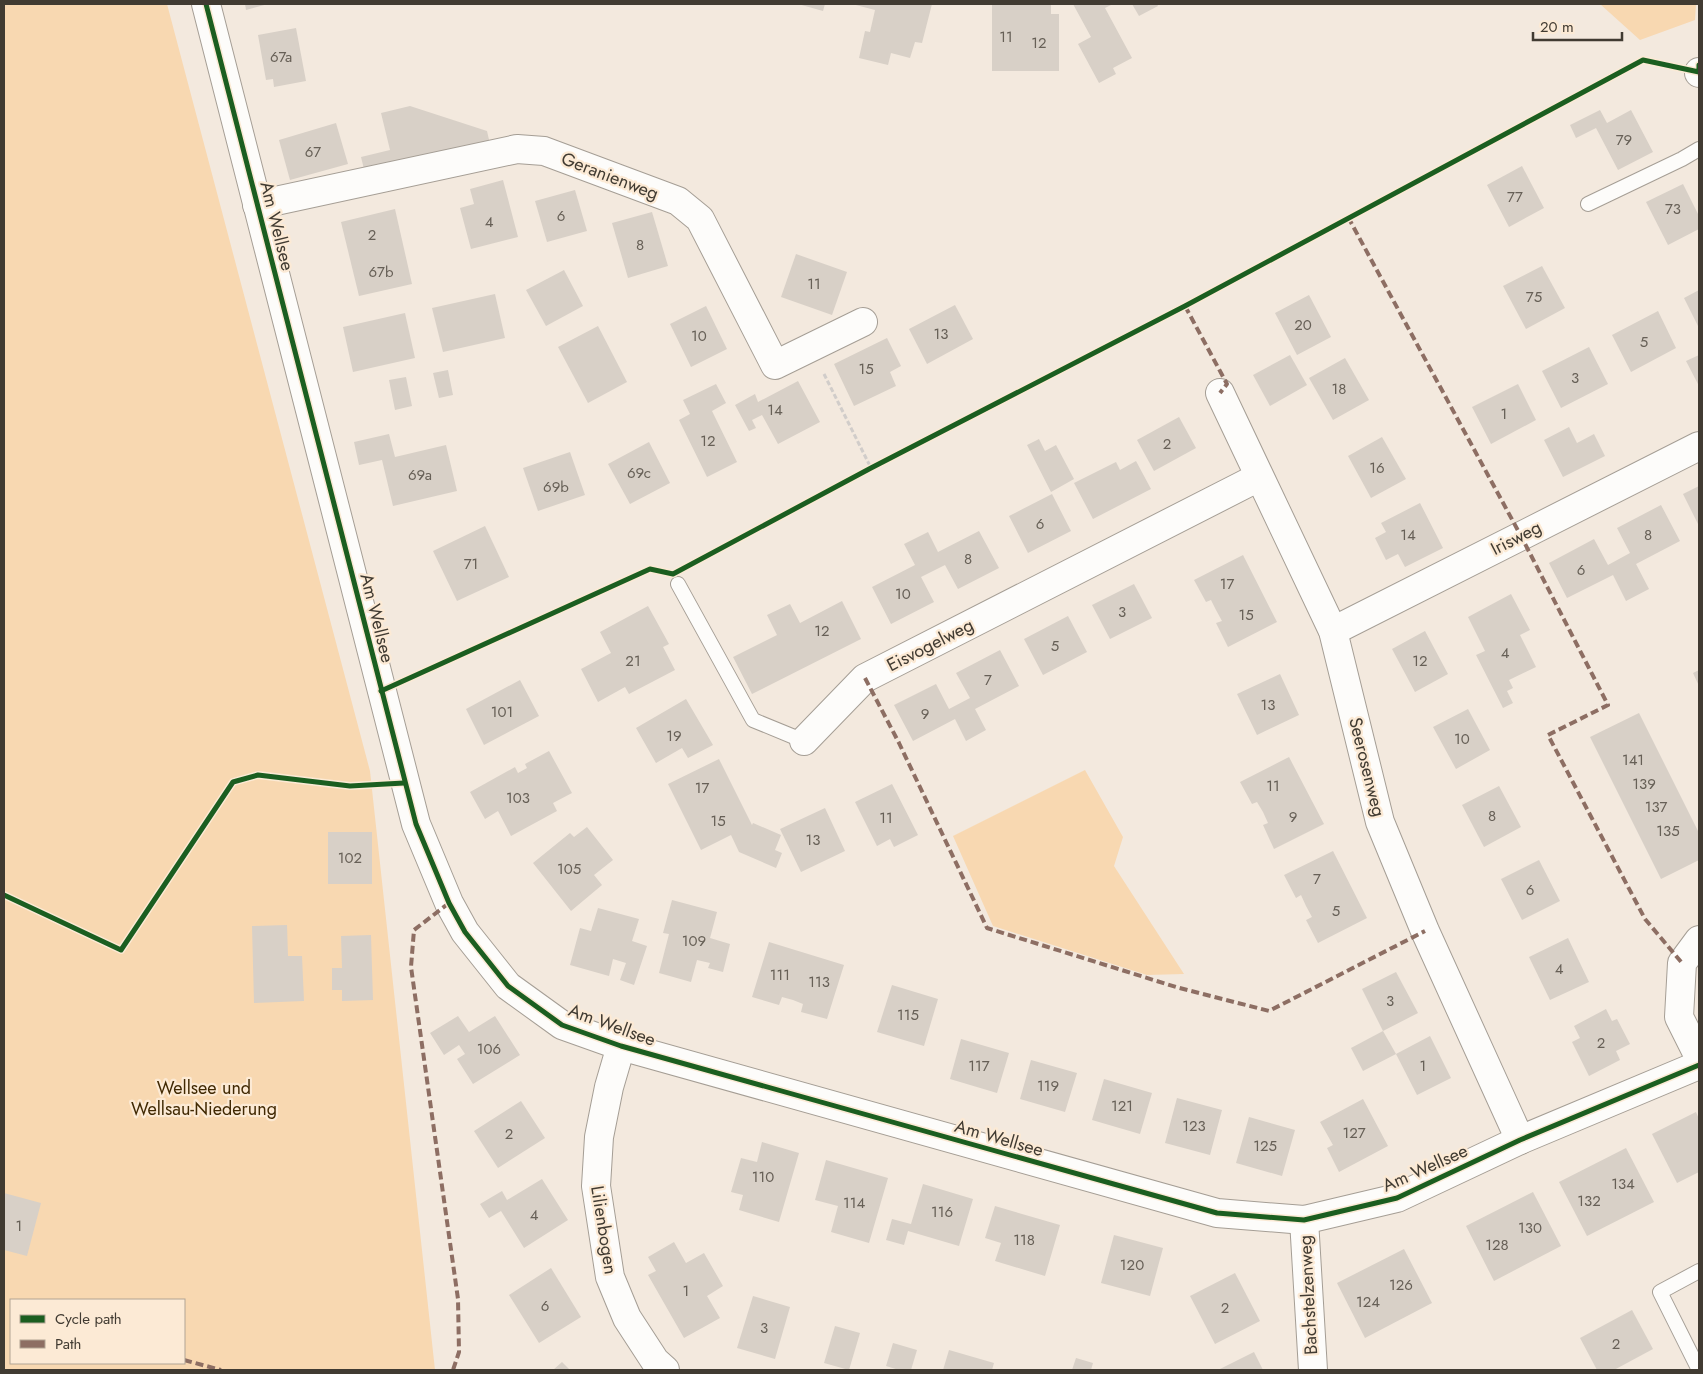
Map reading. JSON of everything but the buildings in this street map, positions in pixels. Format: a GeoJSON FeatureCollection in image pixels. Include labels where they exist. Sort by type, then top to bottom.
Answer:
{"type":"FeatureCollection","features":[{"type":"Feature","properties":{"kind":"street","name":"Am Wellsee"},"geometry":{"type":"LineString","coordinates":[[206,4],[416,824],[449,903],[465,932],[508,986],[562,1025],[621,1046],[1217,1212],[1304,1220],[1397,1198],[1520,1140],[1699,1065]]}},
{"type":"Feature","properties":{"kind":"street","name":"Geranienweg"},"geometry":{"type":"LineString","coordinates":[[258,205],[517,150],[544,151],[678,201],[700,219],[776,365],[863,322]]}},
{"type":"Feature","properties":{"kind":"street","name":"Seerosenweg"},"geometry":{"type":"LineString","coordinates":[[1220,393],[1333,631],[1380,822],[1425,931],[1520,1140]]}},
{"type":"Feature","properties":{"kind":"street","name":"Irisweg"},"geometry":{"type":"LineString","coordinates":[[1333,631],[1699,446]]}},
{"type":"Feature","properties":{"kind":"street","name":"Eisvogelweg"},"geometry":{"type":"LineString","coordinates":[[804,740],[865,678],[1260,477]]}},
{"type":"Feature","properties":{"kind":"street"},"geometry":{"type":"LineString","coordinates":[[1699,940],[1682,963],[1679,1017],[1699,1057]]}},
{"type":"Feature","properties":{"kind":"street","name":"Lilienbogen"},"geometry":{"type":"LineString","coordinates":[[621,1046],[599,1137],[596,1186],[610,1277],[627,1318],[655,1361],[665,1370]]}},
{"type":"Feature","properties":{"kind":"street","name":"Bachstelzenweg"},"geometry":{"type":"LineString","coordinates":[[1304,1220],[1313,1370]]}},
{"type":"Feature","properties":{"kind":"lane"},"geometry":{"type":"LineString","coordinates":[[1588,204],[1699,149]]}},
{"type":"Feature","properties":{"kind":"lane","name":"Eisvogelweg"},"geometry":{"type":"LineString","coordinates":[[678,584],[753,720],[804,740]]}},
{"type":"Feature","properties":{"kind":"lane"},"geometry":{"type":"LineString","coordinates":[[1699,1270],[1660,1292],[1699,1370]]}},
{"type":"Feature","properties":{"kind":"path"},"geometry":{"type":"LineString","coordinates":[[811,349],[871,468]]}},
{"type":"Feature","properties":{"kind":"green space","name":"Wellsee und Wellsau-Niederung"},"geometry":{"type":"Polygon","coordinates":[[[4,4],[167,4],[370,771],[435,1370],[4,1370],[4,4]]]}},
{"type":"Feature","properties":{"kind":"green space"},"geometry":{"type":"Polygon","coordinates":[[[1600,4],[1696,4],[1695,20],[1640,40],[1600,4]]]}},
{"type":"Feature","properties":{"kind":"green space"},"geometry":{"type":"Polygon","coordinates":[[[1085,770],[1123,837],[1114,866],[1184,974],[1147,975],[993,926],[953,836],[1085,770]]]}},
{"type":"Feature","properties":{"kind":"marked path"},"geometry":{"type":"LineString","coordinates":[[1348,217],[1521,536],[1608,705],[1548,735],[1645,919],[1682,963]]}},
{"type":"Feature","properties":{"kind":"marked path"},"geometry":{"type":"LineString","coordinates":[[1185,306],[1227,384],[1220,393]]}},
{"type":"Feature","properties":{"kind":"marked path"},"geometry":{"type":"LineString","coordinates":[[865,678],[899,743],[987,928],[1176,987],[1269,1011],[1425,931]]}},
{"type":"Feature","properties":{"kind":"marked path"},"geometry":{"type":"LineString","coordinates":[[449,903],[414,930],[411,967],[458,1299],[459,1352],[453,1370]]}},
{"type":"Feature","properties":{"kind":"marked path"},"geometry":{"type":"LineString","coordinates":[[185,1360],[221,1370]]}},
{"type":"Feature","properties":{"kind":"cycle path"},"geometry":{"type":"LineString","coordinates":[[206,4],[416,824],[449,903],[465,932],[508,986],[562,1025],[621,1046],[1217,1213],[1304,1220],[1397,1198],[1520,1140],[1699,1065]]}},
{"type":"Feature","properties":{"kind":"cycle path"},"geometry":{"type":"LineString","coordinates":[[381,691],[650,569],[673,574],[871,468],[1185,306],[1643,60],[1699,72],[1699,65]]}},
{"type":"Feature","properties":{"kind":"cycle path"},"geometry":{"type":"LineString","coordinates":[[4,895],[121,950],[233,782],[258,775],[350,786],[404,783]]}}]}
